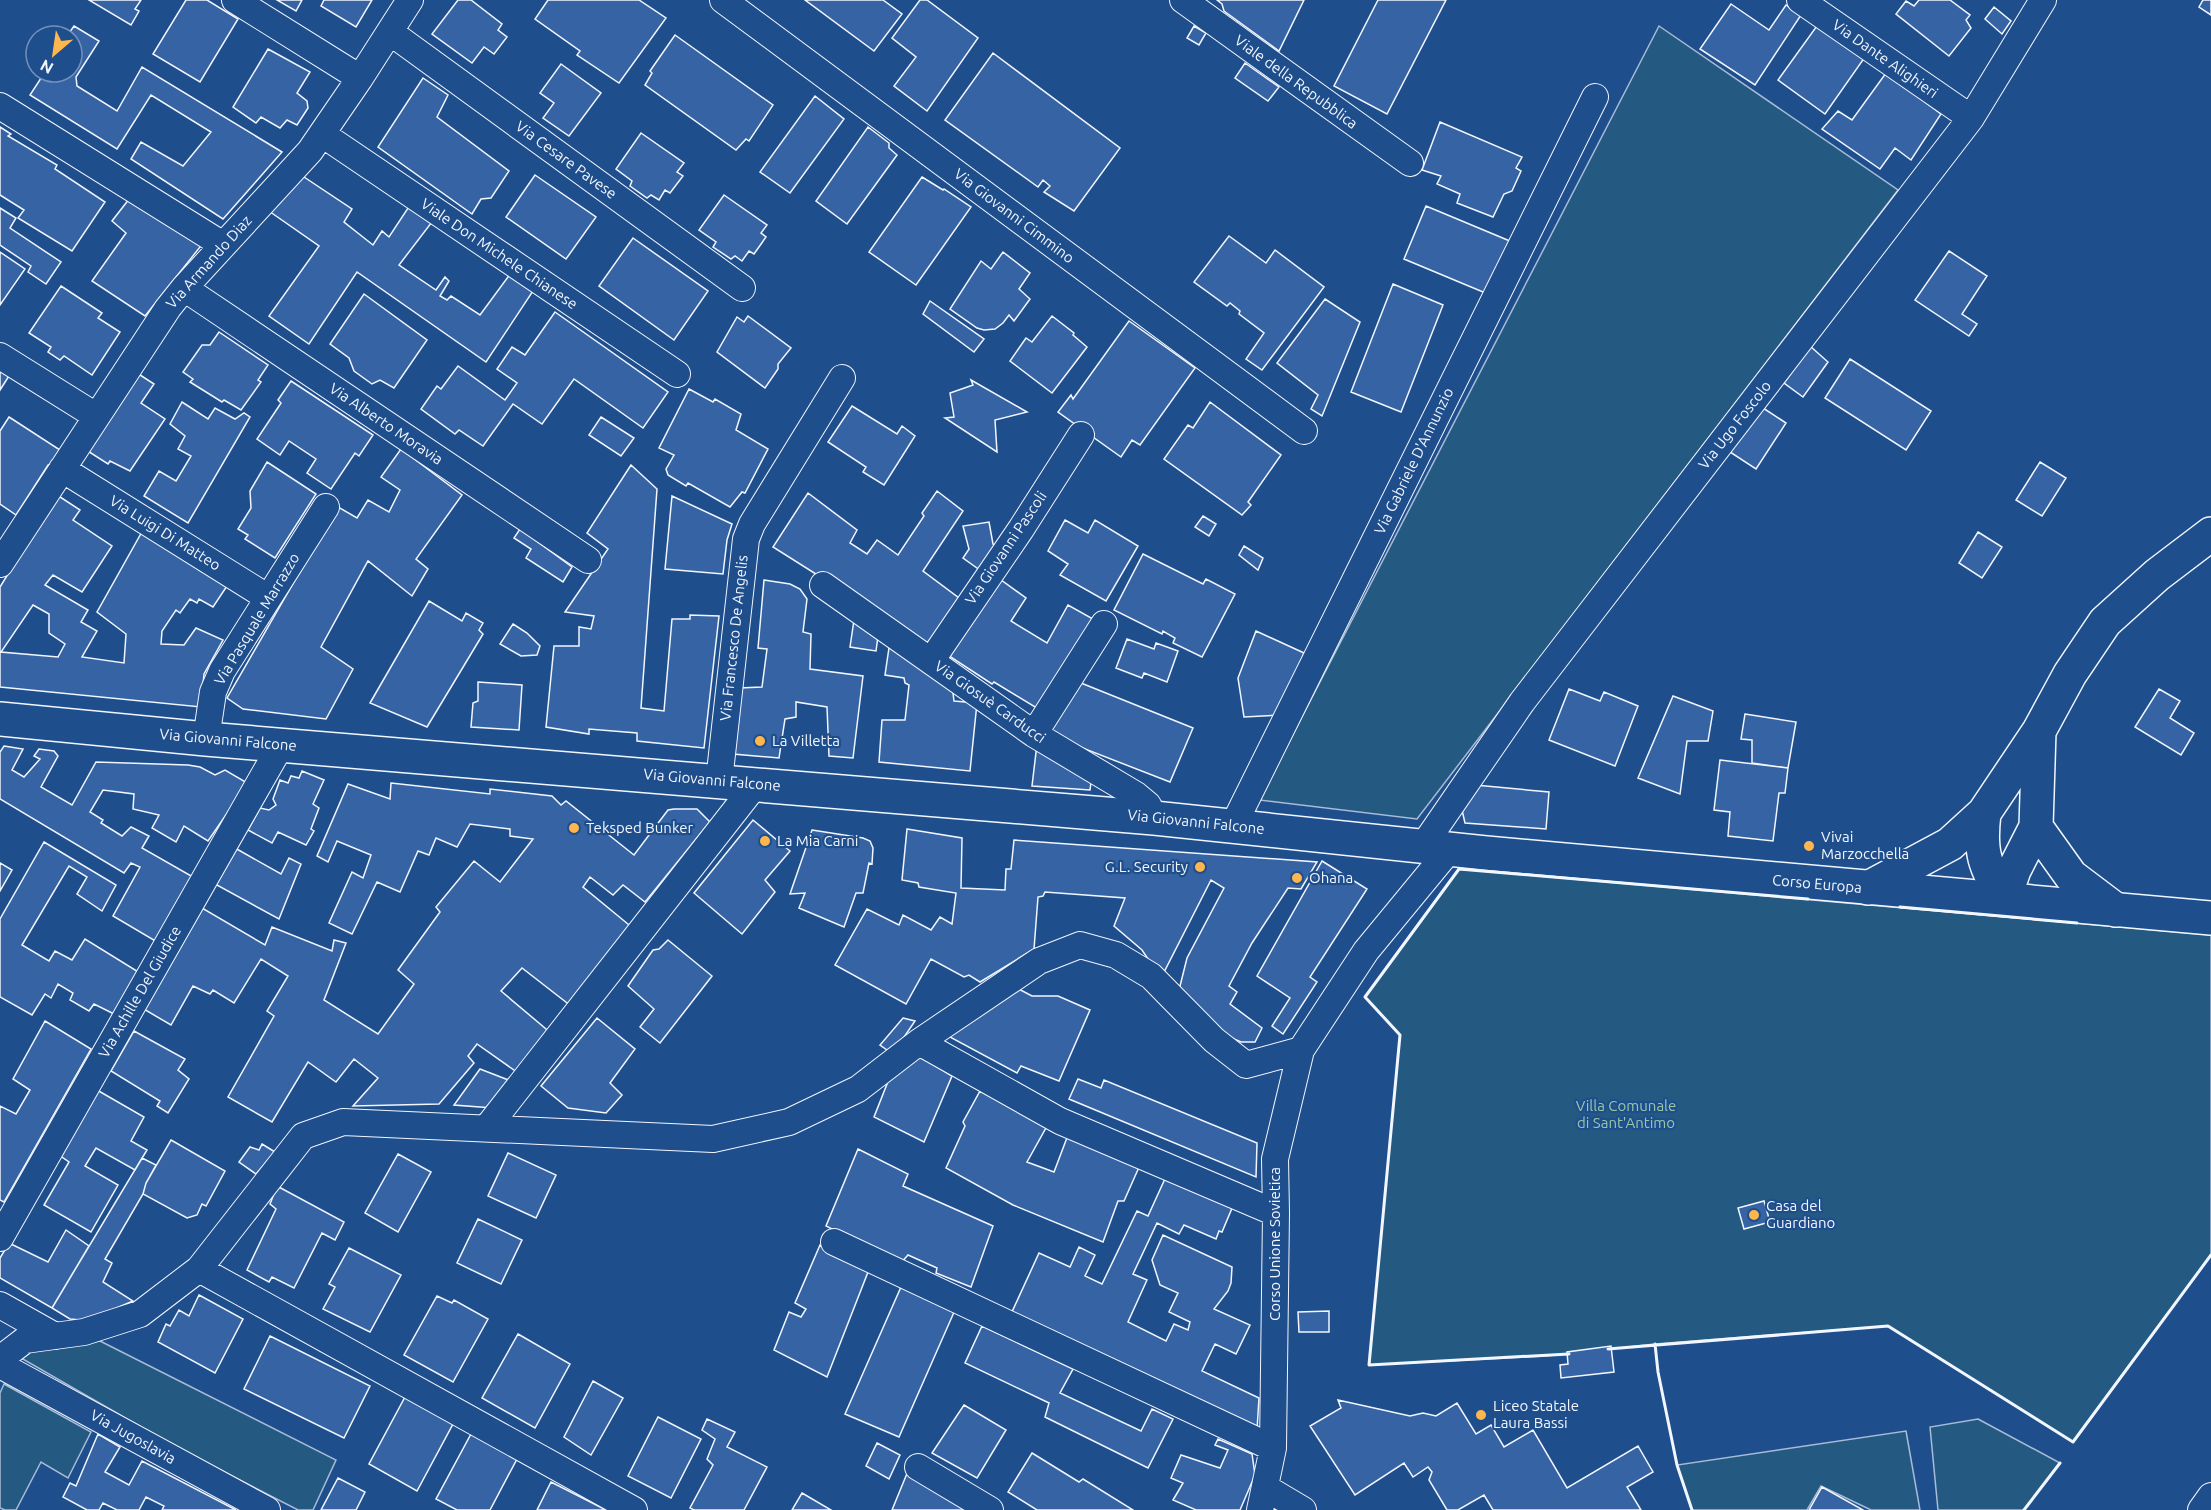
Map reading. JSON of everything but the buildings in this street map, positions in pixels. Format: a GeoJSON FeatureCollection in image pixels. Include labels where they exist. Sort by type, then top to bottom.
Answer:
{"type":"FeatureCollection","features":[{"type":"Feature","properties":{"kind":"main road"},"geometry":{"type":"LineString","coordinates":[[1869,888],[1950,844],[1984,813],[2039,731],[2070,675],[2106,622],[2157,575],[2211,534]]}},
{"type":"Feature","properties":{"kind":"main road","name":"Via Giovanni Falcone"},"geometry":{"type":"LineString","coordinates":[[0,719],[207,739],[1154,818],[1437,848]]}},
{"type":"Feature","properties":{"kind":"main road"},"geometry":{"type":"LineString","coordinates":[[2004,899],[2014,870],[2036,827],[2039,731]]}},
{"type":"Feature","properties":{"kind":"main road"},"geometry":{"type":"LineString","coordinates":[[1984,813],[1981,837],[1986,867],[2004,899]]}},
{"type":"Feature","properties":{"kind":"main road"},"geometry":{"type":"LineString","coordinates":[[2036,827],[2071,876],[2116,910]]}},
{"type":"Feature","properties":{"kind":"main road","name":"Corso Europa"},"geometry":{"type":"LineString","coordinates":[[1437,848],[2211,918]]}},
{"type":"Feature","properties":{"kind":"street"},"geometry":{"type":"LineString","coordinates":[[236,0],[360,78]]}},
{"type":"Feature","properties":{"kind":"street","name":"Via Armando Diaz"},"geometry":{"type":"LineString","coordinates":[[0,564],[168,308],[322,134],[410,0]]}},
{"type":"Feature","properties":{"kind":"street","name":"Via Giovanni Cimmino"},"geometry":{"type":"LineString","coordinates":[[723,0],[1304,431]]}},
{"type":"Feature","properties":{"kind":"street","name":"Viale della Repubblica"},"geometry":{"type":"LineString","coordinates":[[1184,0],[1410,163]]}},
{"type":"Feature","properties":{"kind":"street","name":"Via Dante Alighieri"},"geometry":{"type":"LineString","coordinates":[[1800,0],[1971,118]]}},
{"type":"Feature","properties":{"kind":"street","name":"Via Ugo Foscolo"},"geometry":{"type":"LineString","coordinates":[[1437,848],[1522,702],[1971,118],[2043,0]]}},
{"type":"Feature","properties":{"kind":"street","name":"Via Cesare Pavese"},"geometry":{"type":"LineString","coordinates":[[390,32],[742,288]]}},
{"type":"Feature","properties":{"kind":"street","name":"Via Gabriele D'Annunzio"},"geometry":{"type":"LineString","coordinates":[[1233,826],[1595,97]]}},
{"type":"Feature","properties":{"kind":"street"},"geometry":{"type":"LineString","coordinates":[[0,106],[223,245]]}},
{"type":"Feature","properties":{"kind":"street","name":"Viale Don Michele Chianese"},"geometry":{"type":"LineString","coordinates":[[322,134],[677,374]]}},
{"type":"Feature","properties":{"kind":"street","name":"Via Alberto Moravia"},"geometry":{"type":"LineString","coordinates":[[184,288],[588,561]]}},
{"type":"Feature","properties":{"kind":"street"},"geometry":{"type":"LineString","coordinates":[[0,356],[96,416]]}},
{"type":"Feature","properties":{"kind":"street","name":"Via Francesco De Angelis"},"geometry":{"type":"LineString","coordinates":[[719,781],[746,539],[752,524],[842,378]]}},
{"type":"Feature","properties":{"kind":"street","name":"Via Giovanni Pascoli"},"geometry":{"type":"LineString","coordinates":[[930,661],[1021,529],[1081,435]]}},
{"type":"Feature","properties":{"kind":"street","name":"Via Luigi Di Matteo"},"geometry":{"type":"LineString","coordinates":[[62,469],[267,597]]}},
{"type":"Feature","properties":{"kind":"street","name":"Via Pasquale Marrazzo"},"geometry":{"type":"LineString","coordinates":[[207,739],[213,692],[222,671],[326,507]]}},
{"type":"Feature","properties":{"kind":"street","name":"Via Giosuè Carducci"},"geometry":{"type":"LineString","coordinates":[[823,585],[1034,734],[1143,800],[1152,809],[1154,818]]}},
{"type":"Feature","properties":{"kind":"street"},"geometry":{"type":"LineString","coordinates":[[1034,734],[1104,624]]}},
{"type":"Feature","properties":{"kind":"street","name":"Via Achille Del Giudice"},"geometry":{"type":"LineString","coordinates":[[0,1239],[281,745]]}},
{"type":"Feature","properties":{"kind":"street"},"geometry":{"type":"LineString","coordinates":[[486,1129],[756,784]]}},
{"type":"Feature","properties":{"kind":"street","name":"Corso Unione Sovietica"},"geometry":{"type":"LineString","coordinates":[[1263,1499],[1273,1448],[1275,1159],[1301,1050],[1437,848]]}},
{"type":"Feature","properties":{"kind":"street"},"geometry":{"type":"LineString","coordinates":[[0,1359],[25,1340],[84,1332],[141,1314],[199,1269],[303,1136],[343,1122],[713,1139],[789,1122],[858,1089],[919,1042],[1039,961],[1080,945],[1116,955],[1151,976],[1214,1040],[1246,1065],[1301,1050]]}},
{"type":"Feature","properties":{"kind":"street"},"geometry":{"type":"LineString","coordinates":[[919,1042],[1060,1121],[1276,1212]]}},
{"type":"Feature","properties":{"kind":"street"},"geometry":{"type":"LineString","coordinates":[[834,1242],[1273,1448]]}},
{"type":"Feature","properties":{"kind":"street"},"geometry":{"type":"LineString","coordinates":[[199,1269],[634,1510]]}},
{"type":"Feature","properties":{"kind":"street"},"geometry":{"type":"LineString","coordinates":[[0,1305],[55,1336]]}},
{"type":"Feature","properties":{"kind":"street","name":"Via Jugoslavia"},"geometry":{"type":"LineString","coordinates":[[0,1365],[267,1510]]}},
{"type":"Feature","properties":{"kind":"street"},"geometry":{"type":"LineString","coordinates":[[918,1467],[990,1510]]}},
{"type":"Feature","properties":{"kind":"street"},"geometry":{"type":"LineString","coordinates":[[2201,1510],[2211,1496]]}},
{"type":"Feature","properties":{"kind":"street"},"geometry":{"type":"LineString","coordinates":[[1263,1499],[1303,1510]]}},
{"type":"Feature","properties":{"kind":"green space"},"geometry":{"type":"Polygon","coordinates":[[[1659,26],[1898,190],[1417,819],[1259,800],[1659,26]]]}},
{"type":"Feature","properties":{"kind":"green space","name":"Villa Comunale di Sant'Antimo"},"geometry":{"type":"Polygon","coordinates":[[[1459,869],[2211,935],[2211,1255],[2073,1442],[1888,1326],[1655,1344],[1546,1356],[1369,1365],[1400,1035],[1365,997],[1459,869]]]}},
{"type":"Feature","properties":{"kind":"green space"},"geometry":{"type":"Polygon","coordinates":[[[100,1341],[336,1460],[313,1510],[298,1510],[174,1446],[21,1358],[26,1350],[100,1341]]]}},
{"type":"Feature","properties":{"kind":"green space"},"geometry":{"type":"Polygon","coordinates":[[[4,1384],[91,1432],[68,1478],[41,1462],[16,1510],[0,1508],[0,1393],[4,1384]]]}},
{"type":"Feature","properties":{"kind":"green space"},"geometry":{"type":"Polygon","coordinates":[[[1978,1419],[2060,1463],[2024,1510],[1938,1510],[1930,1427],[1978,1419]]]}},
{"type":"Feature","properties":{"kind":"green space"},"geometry":{"type":"Polygon","coordinates":[[[1906,1431],[1920,1510],[1871,1510],[1821,1486],[1807,1510],[1692,1510],[1677,1465],[1906,1431]]]}},
{"type":"Feature","properties":{"kind":"wall"},"geometry":{"type":"LineString","coordinates":[[1569,1354],[1369,1365],[1400,1035],[1365,997],[1459,869],[1808,899]]}},
{"type":"Feature","properties":{"kind":"wall"},"geometry":{"type":"LineString","coordinates":[[1900,907],[2077,923]]}},
{"type":"Feature","properties":{"kind":"wall"},"geometry":{"type":"LineString","coordinates":[[1608,1349],[1888,1326],[2073,1442],[2211,1255]]}},
{"type":"Feature","properties":{"kind":"wall"},"geometry":{"type":"LineString","coordinates":[[1655,1344],[1658,1372],[1677,1465],[1692,1510]]}},
{"type":"Feature","properties":{"kind":"wall"},"geometry":{"type":"LineString","coordinates":[[2024,1510],[2060,1463]]}},
{"type":"Feature","properties":{"kind":"place","name":"La Villetta"},"geometry":{"type":"Point","coordinates":[760,741]}},
{"type":"Feature","properties":{"kind":"place","name":"Teksped Bunker"},"geometry":{"type":"Point","coordinates":[574,828]}},
{"type":"Feature","properties":{"kind":"place","name":"La Mia Carni"},"geometry":{"type":"Point","coordinates":[765,841]}},
{"type":"Feature","properties":{"kind":"place","name":"Vivai Marzocchella"},"geometry":{"type":"Point","coordinates":[1809,846]}},
{"type":"Feature","properties":{"kind":"place","name":"G.L. Security"},"geometry":{"type":"Point","coordinates":[1200,867]}},
{"type":"Feature","properties":{"kind":"place","name":"Ohana"},"geometry":{"type":"Point","coordinates":[1297,878]}},
{"type":"Feature","properties":{"kind":"place","name":"Casa del Guardiano"},"geometry":{"type":"Point","coordinates":[1754,1215]}},
{"type":"Feature","properties":{"kind":"place","name":"Liceo Statale Laura Bassi"},"geometry":{"type":"Point","coordinates":[1481,1415]}}]}
